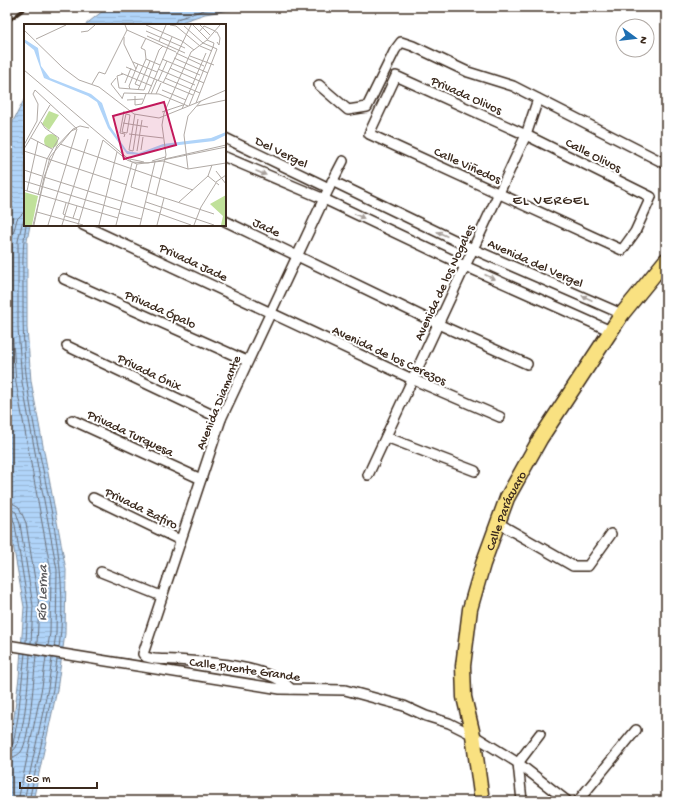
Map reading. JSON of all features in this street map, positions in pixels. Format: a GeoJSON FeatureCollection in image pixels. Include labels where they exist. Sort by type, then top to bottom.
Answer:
{"type":"FeatureCollection","features":[{"type":"Feature","properties":{"kind":"main road","name":"Calle Parácuaro"},"geometry":{"type":"LineString","coordinates":[[482,801],[473,735],[464,697],[463,666],[470,609],[482,564],[507,498],[540,438],[622,314],[666,260]]}},
{"type":"Feature","properties":{"kind":"street"},"geometry":{"type":"LineString","coordinates":[[319,85],[348,110],[367,107],[395,50],[401,42],[413,46],[468,72],[513,86],[666,164]]}},
{"type":"Feature","properties":{"kind":"street","name":"Privada Olivos"},"geometry":{"type":"LineString","coordinates":[[369,134],[396,76],[526,135]]}},
{"type":"Feature","properties":{"kind":"street","name":"Avenida de los Nogales"},"geometry":{"type":"LineString","coordinates":[[368,475],[526,135],[538,99]]}},
{"type":"Feature","properties":{"kind":"street","name":"Calle Viñedos"},"geometry":{"type":"LineString","coordinates":[[369,134],[499,192],[622,250]]}},
{"type":"Feature","properties":{"kind":"street","name":"Calle Olivos"},"geometry":{"type":"LineString","coordinates":[[526,135],[651,197],[635,232],[622,250]]}},
{"type":"Feature","properties":{"kind":"street","name":"Del Vergel"},"geometry":{"type":"LineString","coordinates":[[226,138],[330,185]]}},
{"type":"Feature","properties":{"kind":"street","name":"Del Vergel"},"geometry":{"type":"LineString","coordinates":[[226,158],[324,199]]}},
{"type":"Feature","properties":{"kind":"street","name":"Avenida Diamante"},"geometry":{"type":"LineString","coordinates":[[291,689],[285,683],[256,670],[220,664],[146,657],[144,654],[146,642],[161,596],[221,419],[330,185],[343,161]]}},
{"type":"Feature","properties":{"kind":"street","name":"Avenida del Vergel"},"geometry":{"type":"LineString","coordinates":[[330,185],[622,314]]}},
{"type":"Feature","properties":{"kind":"street"},"geometry":{"type":"LineString","coordinates":[[324,199],[465,266],[611,331]]}},
{"type":"Feature","properties":{"kind":"street","name":"Jade"},"geometry":{"type":"LineString","coordinates":[[226,221],[438,324],[528,364]]}},
{"type":"Feature","properties":{"kind":"street","name":"Privada Jade"},"geometry":{"type":"LineString","coordinates":[[85,226],[271,312]]}},
{"type":"Feature","properties":{"kind":"street","name":"Privada Ópalo"},"geometry":{"type":"LineString","coordinates":[[64,279],[247,361]]}},
{"type":"Feature","properties":{"kind":"street","name":"Avenida de los Cerezos"},"geometry":{"type":"LineString","coordinates":[[271,312],[412,379],[500,417]]}},
{"type":"Feature","properties":{"kind":"street","name":"Privada Ónix"},"geometry":{"type":"LineString","coordinates":[[67,346],[221,419]]}},
{"type":"Feature","properties":{"kind":"street","name":"Privada Turquesa"},"geometry":{"type":"LineString","coordinates":[[72,420],[201,479]]}},
{"type":"Feature","properties":{"kind":"street"},"geometry":{"type":"LineString","coordinates":[[386,436],[476,471]]}},
{"type":"Feature","properties":{"kind":"street","name":"Privada Zafiro"},"geometry":{"type":"LineString","coordinates":[[93,498],[180,540]]}},
{"type":"Feature","properties":{"kind":"street"},"geometry":{"type":"LineString","coordinates":[[498,523],[573,566],[588,566],[612,534]]}},
{"type":"Feature","properties":{"kind":"street"},"geometry":{"type":"LineString","coordinates":[[102,572],[161,596]]}},
{"type":"Feature","properties":{"kind":"street","name":"Calle Puente Grande"},"geometry":{"type":"LineString","coordinates":[[7,646],[280,689],[345,690],[404,706],[426,716],[449,723],[473,735],[518,762],[567,801]]}},
{"type":"Feature","properties":{"kind":"street"},"geometry":{"type":"LineString","coordinates":[[578,801],[636,730]]}},
{"type":"Feature","properties":{"kind":"street"},"geometry":{"type":"LineString","coordinates":[[522,801],[518,762],[540,734]]}},
{"type":"Feature","properties":{"kind":"water"},"geometry":{"type":"Polygon","coordinates":[[[108,7],[266,7],[242,8],[205,14],[175,24],[86,24],[108,7]]]}},
{"type":"Feature","properties":{"kind":"water"},"geometry":{"type":"Polygon","coordinates":[[[272,7],[341,7],[315,9],[272,7]]]}},
{"type":"Feature","properties":{"kind":"water","name":"Río Lerma"},"geometry":{"type":"Polygon","coordinates":[[[24,100],[24,226],[30,226],[27,241],[27,328],[31,381],[66,570],[65,634],[57,690],[33,801],[7,801],[7,752],[14,717],[19,677],[24,607],[7,510],[7,133],[24,100]]]}},
{"type":"Feature","properties":{"kind":"railway"},"geometry":{"type":"LineString","coordinates":[[7,22],[27,7]]}},
{"type":"Feature","properties":{"kind":"district","name":"EL VERGEL"},"geometry":{"type":"Point","coordinates":[551,199]}}]}
